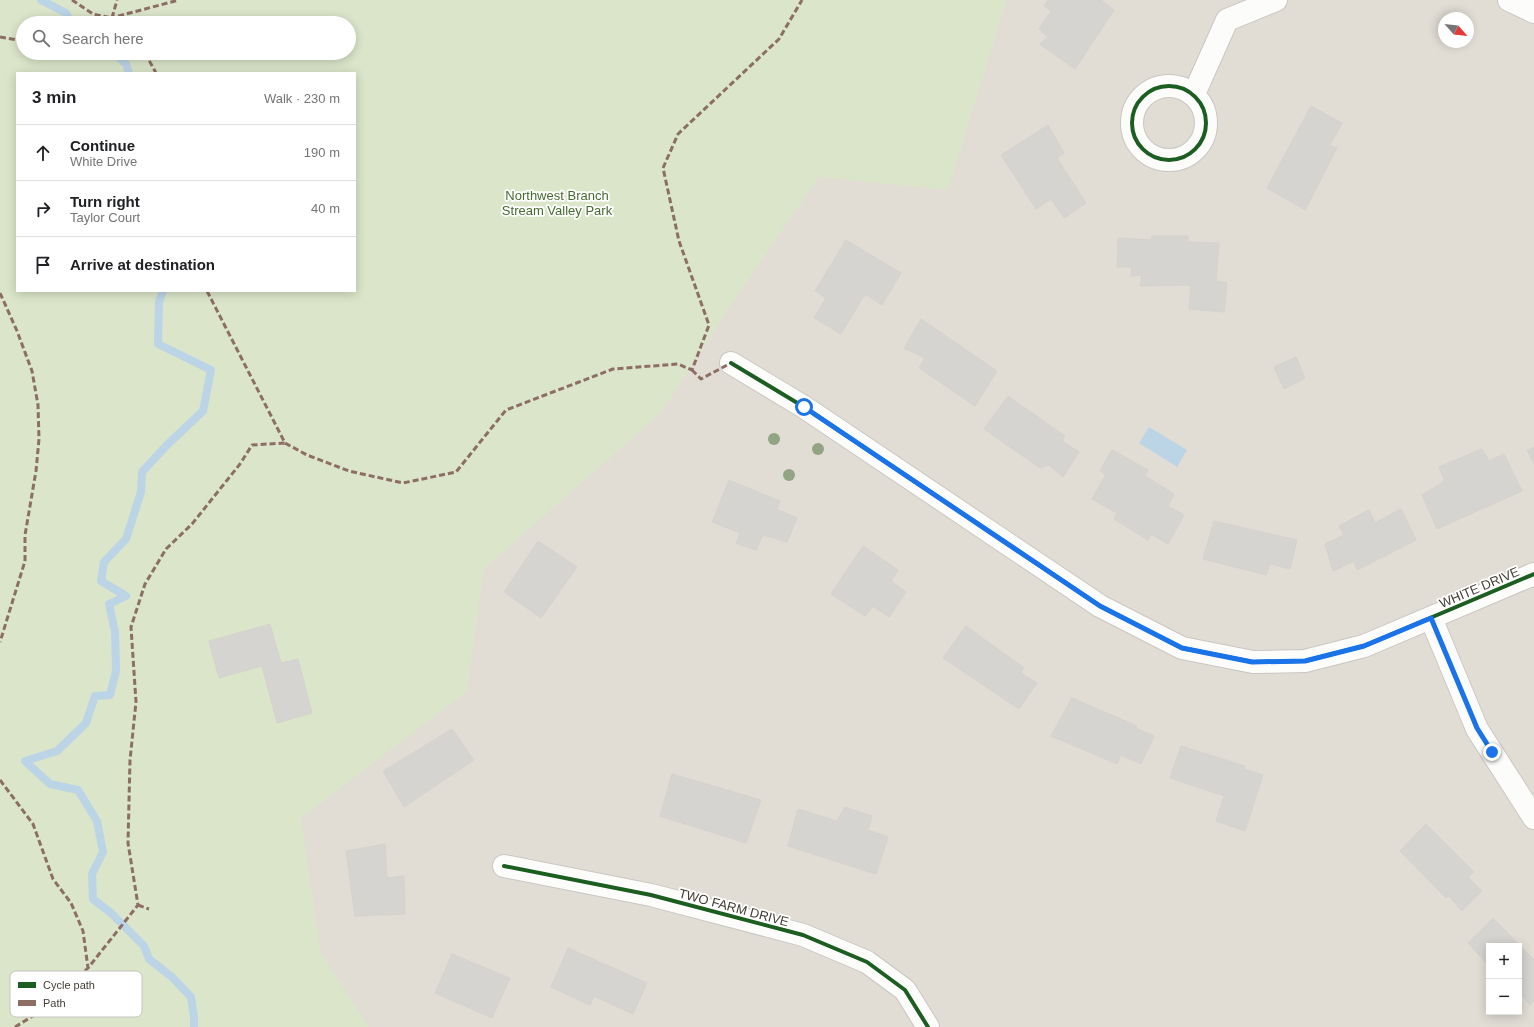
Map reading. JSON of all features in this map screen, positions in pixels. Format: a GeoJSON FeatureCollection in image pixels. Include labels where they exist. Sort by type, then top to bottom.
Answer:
{"type":"FeatureCollection","features":[{"type":"Feature","properties":{"kind":"street"},"geometry":{"type":"LineString","coordinates":[[1194,94],[1227,20],[1276,0]]}},
{"type":"Feature","properties":{"kind":"street"},"geometry":{"type":"LineString","coordinates":[[1508,0],[1534,12]]}},
{"type":"Feature","properties":{"kind":"street","name":"WHITE DRIVE"},"geometry":{"type":"LineString","coordinates":[[731,363],[804,407],[1100,606],[1182,648],[1252,662],[1305,661],[1364,646],[1534,574]]}},
{"type":"Feature","properties":{"kind":"street"},"geometry":{"type":"LineString","coordinates":[[1431,618],[1477,728],[1534,818]]}},
{"type":"Feature","properties":{"kind":"street","name":"TWO FARM DRIVE"},"geometry":{"type":"LineString","coordinates":[[504,866],[651,895],[803,935],[867,962],[905,990],[928,1027]]}},
{"type":"Feature","properties":{"kind":"shaded area"},"geometry":{"type":"Polygon","coordinates":[[[988,0],[1534,0],[1534,1027],[143,1027],[186,620],[815,176],[988,0]]]}},
{"type":"Feature","properties":{"kind":"green space","name":"Northwest Branch Stream Valley Park"},"geometry":{"type":"Polygon","coordinates":[[[0,0],[1007,0],[948,190],[819,177],[735,299],[662,412],[484,569],[467,692],[301,818],[321,953],[369,1027],[0,1027],[0,0]]]}},
{"type":"Feature","properties":{"kind":"water"},"geometry":{"type":"Polygon","coordinates":[[[1149,427],[1187,450],[1177,467],[1139,443],[1149,427]]]}},
{"type":"Feature","properties":{"kind":"building"},"geometry":{"type":"Polygon","coordinates":[[[1048,0],[1101,0],[1114,10],[1075,69],[1040,44],[1048,37],[1039,29],[1051,11],[1044,6],[1048,0]]]}},
{"type":"Feature","properties":{"kind":"building"},"geometry":{"type":"Polygon","coordinates":[[[1311,106],[1342,123],[1330,145],[1337,148],[1305,210],[1267,188],[1311,106]]]}},
{"type":"Feature","properties":{"kind":"building"},"geometry":{"type":"Polygon","coordinates":[[[1048,125],[1064,153],[1057,158],[1086,203],[1064,218],[1051,199],[1036,209],[1001,155],[1048,125]]]}},
{"type":"Feature","properties":{"kind":"building"},"geometry":{"type":"Polygon","coordinates":[[[1152,236],[1188,236],[1188,242],[1219,243],[1216,281],[1227,283],[1224,312],[1189,309],[1191,285],[1140,286],[1142,275],[1131,276],[1132,267],[1117,267],[1118,238],[1151,240],[1152,236]]]}},
{"type":"Feature","properties":{"kind":"building"},"geometry":{"type":"Polygon","coordinates":[[[846,240],[901,273],[882,305],[865,294],[841,334],[814,318],[826,298],[815,291],[846,240]]]}},
{"type":"Feature","properties":{"kind":"building"},"geometry":{"type":"Polygon","coordinates":[[[921,319],[997,371],[975,406],[919,368],[925,358],[904,348],[921,319]]]}},
{"type":"Feature","properties":{"kind":"building"},"geometry":{"type":"Polygon","coordinates":[[[1296,357],[1305,378],[1284,389],[1274,367],[1296,357]]]}},
{"type":"Feature","properties":{"kind":"building"},"geometry":{"type":"Polygon","coordinates":[[[1008,396],[1065,436],[1062,441],[1079,452],[1063,477],[1049,465],[1040,468],[984,429],[1008,396]]]}},
{"type":"Feature","properties":{"kind":"building"},"geometry":{"type":"Polygon","coordinates":[[[1534,447],[1534,464],[1527,450],[1534,447]]]}},
{"type":"Feature","properties":{"kind":"building"},"geometry":{"type":"Polygon","coordinates":[[[1482,449],[1489,461],[1504,454],[1522,491],[1437,529],[1422,495],[1445,481],[1439,467],[1482,449]]]}},
{"type":"Feature","properties":{"kind":"building"},"geometry":{"type":"Polygon","coordinates":[[[1112,450],[1148,470],[1145,476],[1174,494],[1168,506],[1184,515],[1168,544],[1151,534],[1148,540],[1114,519],[1117,513],[1092,499],[1106,474],[1100,471],[1112,450]]]}},
{"type":"Feature","properties":{"kind":"building"},"geometry":{"type":"Polygon","coordinates":[[[729,480],[780,501],[777,509],[797,518],[787,542],[763,535],[756,550],[736,543],[740,533],[712,522],[729,480]]]}},
{"type":"Feature","properties":{"kind":"building"},"geometry":{"type":"Polygon","coordinates":[[[1401,509],[1416,540],[1357,570],[1354,561],[1333,571],[1325,544],[1344,535],[1339,526],[1369,510],[1375,523],[1401,509]]]}},
{"type":"Feature","properties":{"kind":"building"},"geometry":{"type":"Polygon","coordinates":[[[1214,521],[1297,540],[1290,569],[1270,564],[1266,575],[1203,559],[1214,521]]]}},
{"type":"Feature","properties":{"kind":"building"},"geometry":{"type":"Polygon","coordinates":[[[538,541],[577,567],[541,618],[504,592],[538,541]]]}},
{"type":"Feature","properties":{"kind":"building"},"geometry":{"type":"Polygon","coordinates":[[[863,546],[898,570],[891,581],[906,592],[889,617],[873,606],[865,616],[831,594],[863,546]]]}},
{"type":"Feature","properties":{"kind":"building"},"geometry":{"type":"Polygon","coordinates":[[[270,624],[281,663],[298,659],[312,713],[277,723],[262,666],[219,678],[209,641],[270,624]]]}},
{"type":"Feature","properties":{"kind":"building"},"geometry":{"type":"Polygon","coordinates":[[[966,626],[1024,668],[1021,673],[1037,683],[1019,709],[943,658],[966,626]]]}},
{"type":"Feature","properties":{"kind":"building"},"geometry":{"type":"Polygon","coordinates":[[[1072,698],[1137,726],[1136,728],[1154,736],[1141,764],[1121,755],[1117,764],[1051,736],[1072,698]]]}},
{"type":"Feature","properties":{"kind":"building"},"geometry":{"type":"Polygon","coordinates":[[[452,729],[474,760],[404,807],[383,771],[452,729]]]}},
{"type":"Feature","properties":{"kind":"building"},"geometry":{"type":"Polygon","coordinates":[[[1181,746],[1245,766],[1244,769],[1263,775],[1245,831],[1216,821],[1224,796],[1170,778],[1181,746]]]}},
{"type":"Feature","properties":{"kind":"building"},"geometry":{"type":"Polygon","coordinates":[[[672,774],[761,800],[746,843],[660,816],[672,774]]]}},
{"type":"Feature","properties":{"kind":"building"},"geometry":{"type":"Polygon","coordinates":[[[845,807],[872,816],[868,830],[888,837],[876,874],[788,846],[798,809],[837,821],[845,807]]]}},
{"type":"Feature","properties":{"kind":"building"},"geometry":{"type":"Polygon","coordinates":[[[1426,824],[1474,872],[1468,877],[1482,891],[1462,911],[1449,896],[1446,898],[1400,851],[1426,824]]]}},
{"type":"Feature","properties":{"kind":"building"},"geometry":{"type":"Polygon","coordinates":[[[385,844],[387,878],[404,876],[405,914],[355,916],[346,851],[385,844]]]}},
{"type":"Feature","properties":{"kind":"building"},"geometry":{"type":"Polygon","coordinates":[[[1493,918],[1517,943],[1486,943],[1486,963],[1468,943],[1493,918]]]}},
{"type":"Feature","properties":{"kind":"building"},"geometry":{"type":"Polygon","coordinates":[[[568,948],[647,983],[633,1014],[594,996],[590,1005],[551,987],[568,948]]]}},
{"type":"Feature","properties":{"kind":"building"},"geometry":{"type":"Polygon","coordinates":[[[1522,948],[1534,960],[1534,1001],[1530,1005],[1522,996],[1522,948]]]}},
{"type":"Feature","properties":{"kind":"building"},"geometry":{"type":"Polygon","coordinates":[[[452,954],[510,978],[492,1018],[435,993],[452,954]]]}},
{"type":"Feature","properties":{"kind":"waterway"},"geometry":{"type":"LineString","coordinates":[[41,0],[66,13],[68,16]]}},
{"type":"Feature","properties":{"kind":"waterway"},"geometry":{"type":"LineString","coordinates":[[122,60],[126,64],[129,72]]}},
{"type":"Feature","properties":{"kind":"waterway"},"geometry":{"type":"LineString","coordinates":[[163,292],[159,302],[158,344],[211,370],[203,411],[166,446],[142,472],[141,492],[126,539],[104,562],[101,581],[126,596],[109,604],[115,632],[116,671],[110,695],[95,696],[86,723],[57,751],[25,761],[50,784],[78,790],[97,821],[103,852],[92,874],[93,899],[111,913],[144,946],[149,959],[172,977],[191,997],[194,1027]]}},
{"type":"Feature","properties":{"kind":"marked path"},"geometry":{"type":"LineString","coordinates":[[72,0],[93,14],[102,16]]}},
{"type":"Feature","properties":{"kind":"marked path"},"geometry":{"type":"LineString","coordinates":[[113,16],[117,0]]}},
{"type":"Feature","properties":{"kind":"marked path"},"geometry":{"type":"LineString","coordinates":[[118,16],[179,0]]}},
{"type":"Feature","properties":{"kind":"marked path"},"geometry":{"type":"LineString","coordinates":[[208,292],[285,443],[307,455],[349,471],[403,483],[456,472],[506,410],[613,369],[678,364],[692,370],[709,325],[679,241],[663,168],[678,134],[779,39],[802,0]]}},
{"type":"Feature","properties":{"kind":"marked path"},"geometry":{"type":"LineString","coordinates":[[0,37],[16,40]]}},
{"type":"Feature","properties":{"kind":"marked path"},"geometry":{"type":"LineString","coordinates":[[149,60],[155,72]]}},
{"type":"Feature","properties":{"kind":"marked path"},"geometry":{"type":"LineString","coordinates":[[0,293],[17,331],[32,371],[38,405],[39,439],[36,471],[25,535],[25,561],[0,642]]}},
{"type":"Feature","properties":{"kind":"marked path"},"geometry":{"type":"LineString","coordinates":[[692,370],[701,379],[731,363]]}},
{"type":"Feature","properties":{"kind":"marked path"},"geometry":{"type":"LineString","coordinates":[[85,971],[138,905],[128,843],[130,760],[136,702],[131,627],[145,584],[166,549],[192,524],[240,464],[252,445],[285,443]]}},
{"type":"Feature","properties":{"kind":"marked path"},"geometry":{"type":"LineString","coordinates":[[0,780],[33,824],[53,879],[71,903],[83,931],[88,968]]}},
{"type":"Feature","properties":{"kind":"marked path"},"geometry":{"type":"LineString","coordinates":[[138,905],[149,909]]}},
{"type":"Feature","properties":{"kind":"marked path"},"geometry":{"type":"LineString","coordinates":[[15,1027],[31,1017]]}},
{"type":"Feature","properties":{"kind":"cycle path"},"geometry":{"type":"LineString","coordinates":[[1162,86],[1176,86],[1190,92],[1200,102],[1206,116],[1206,123],[1206,130],[1200,144],[1190,154],[1176,160],[1162,160],[1148,154],[1138,144],[1132,130],[1132,116],[1138,102],[1148,92],[1162,86]]}},
{"type":"Feature","properties":{"kind":"cycle path"},"geometry":{"type":"LineString","coordinates":[[731,363],[804,407],[1100,606],[1182,648],[1253,662],[1305,661],[1364,646],[1534,574]]}},
{"type":"Feature","properties":{"kind":"cycle path"},"geometry":{"type":"LineString","coordinates":[[504,866],[651,895],[803,935],[867,962],[905,990],[928,1027]]}},
{"type":"Feature","properties":{"kind":"route"},"geometry":{"type":"LineString","coordinates":[[804,407],[1100,606],[1182,648],[1252,662],[1305,661],[1364,646],[1431,618],[1477,728],[1492,752]]}}]}
